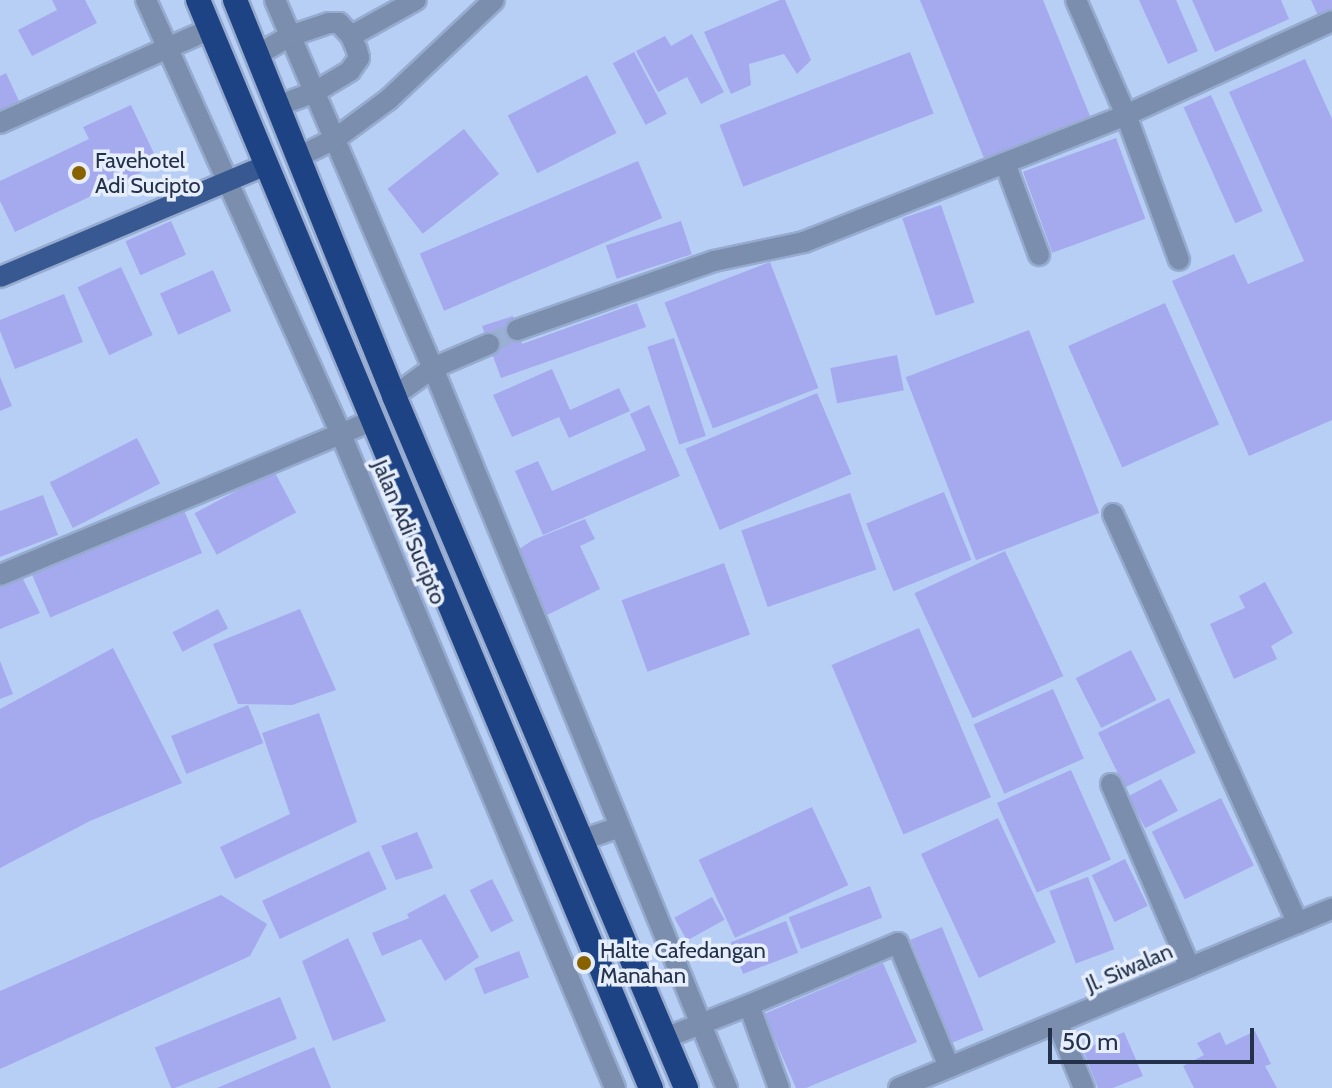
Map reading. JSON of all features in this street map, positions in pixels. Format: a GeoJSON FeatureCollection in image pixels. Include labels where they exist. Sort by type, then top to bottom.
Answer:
{"type":"FeatureCollection","features":[{"type":"Feature","properties":{"kind":"highway","name":"Jalan Adi Sucipto"},"geometry":{"type":"LineString","coordinates":[[198,0],[264,166],[651,1088]]}},
{"type":"Feature","properties":{"kind":"highway","name":"Jalan Adi Sucipto"},"geometry":{"type":"LineString","coordinates":[[235,0],[394,396],[686,1088]]}},
{"type":"Feature","properties":{"kind":"main road"},"geometry":{"type":"LineString","coordinates":[[0,277],[264,166]]}},
{"type":"Feature","properties":{"kind":"street","name":"Jalan Adi Sucipto"},"geometry":{"type":"LineString","coordinates":[[146,0],[340,432],[615,1088]]}},
{"type":"Feature","properties":{"kind":"street"},"geometry":{"type":"LineString","coordinates":[[275,0],[433,368],[727,1088]]}},
{"type":"Feature","properties":{"kind":"street"},"geometry":{"type":"LineString","coordinates":[[351,36],[416,0]]}},
{"type":"Feature","properties":{"kind":"street"},"geometry":{"type":"LineString","coordinates":[[298,157],[335,139],[389,99],[494,0]]}},
{"type":"Feature","properties":{"kind":"street"},"geometry":{"type":"LineString","coordinates":[[1076,0],[1126,115],[1179,260]]}},
{"type":"Feature","properties":{"kind":"street"},"geometry":{"type":"LineString","coordinates":[[517,330],[714,261],[804,242],[1126,115],[1332,21]]}},
{"type":"Feature","properties":{"kind":"street"},"geometry":{"type":"LineString","coordinates":[[257,55],[290,36],[329,23],[339,23],[351,36],[359,58],[357,65],[315,92],[277,106]]}},
{"type":"Feature","properties":{"kind":"street"},"geometry":{"type":"LineString","coordinates":[[0,123],[166,46],[210,29]]}},
{"type":"Feature","properties":{"kind":"street"},"geometry":{"type":"LineString","coordinates":[[1005,163],[1039,255]]}},
{"type":"Feature","properties":{"kind":"street"},"geometry":{"type":"LineString","coordinates":[[394,396],[433,368],[489,344]]}},
{"type":"Feature","properties":{"kind":"street"},"geometry":{"type":"LineString","coordinates":[[0,575],[371,421]]}},
{"type":"Feature","properties":{"kind":"street"},"geometry":{"type":"LineString","coordinates":[[1113,514],[1298,923]]}},
{"type":"Feature","properties":{"kind":"street"},"geometry":{"type":"LineString","coordinates":[[1111,784],[1190,968]]}},
{"type":"Feature","properties":{"kind":"street"},"geometry":{"type":"LineString","coordinates":[[582,840],[619,827]]}},
{"type":"Feature","properties":{"kind":"street","name":"Jl. Siwalan"},"geometry":{"type":"LineString","coordinates":[[899,1088],[1332,909]]}},
{"type":"Feature","properties":{"kind":"street"},"geometry":{"type":"LineString","coordinates":[[665,1038],[898,943],[949,1067]]}},
{"type":"Feature","properties":{"kind":"street"},"geometry":{"type":"LineString","coordinates":[[749,1005],[779,1088]]}},
{"type":"Feature","properties":{"kind":"street"},"geometry":{"type":"LineString","coordinates":[[1058,1024],[1084,1088]]}},
{"type":"Feature","properties":{"kind":"building"},"geometry":{"type":"Polygon","coordinates":[[[52,0],[85,0],[97,23],[32,56],[18,30],[57,10],[52,0]]]}},
{"type":"Feature","properties":{"kind":"building"},"geometry":{"type":"Polygon","coordinates":[[[785,0],[811,60],[797,74],[784,54],[749,64],[751,85],[731,94],[704,32],[785,0]]]}},
{"type":"Feature","properties":{"kind":"building"},"geometry":{"type":"Polygon","coordinates":[[[920,0],[1043,0],[1090,116],[984,158],[920,0]]]}},
{"type":"Feature","properties":{"kind":"building"},"geometry":{"type":"Polygon","coordinates":[[[1139,0],[1176,0],[1198,51],[1168,64],[1139,0]]]}},
{"type":"Feature","properties":{"kind":"building"},"geometry":{"type":"Polygon","coordinates":[[[1192,0],[1281,0],[1289,19],[1215,52],[1192,0]]]}},
{"type":"Feature","properties":{"kind":"building"},"geometry":{"type":"Polygon","coordinates":[[[1311,0],[1332,0],[1332,14],[1320,20],[1311,0]]]}},
{"type":"Feature","properties":{"kind":"building"},"geometry":{"type":"Polygon","coordinates":[[[692,34],[724,92],[701,104],[687,77],[658,92],[636,51],[665,36],[671,46],[692,34]]]}},
{"type":"Feature","properties":{"kind":"building"},"geometry":{"type":"Polygon","coordinates":[[[634,52],[667,114],[646,125],[613,63],[634,52]]]}},
{"type":"Feature","properties":{"kind":"building"},"geometry":{"type":"Polygon","coordinates":[[[910,52],[934,114],[743,187],[720,125],[910,52]]]}},
{"type":"Feature","properties":{"kind":"building"},"geometry":{"type":"Polygon","coordinates":[[[1305,59],[1332,119],[1332,420],[1249,456],[1172,281],[1234,254],[1248,284],[1304,261],[1229,92],[1305,59]]]}},
{"type":"Feature","properties":{"kind":"building"},"geometry":{"type":"Polygon","coordinates":[[[6,73],[19,101],[0,110],[0,76],[6,73]]]}},
{"type":"Feature","properties":{"kind":"building"},"geometry":{"type":"Polygon","coordinates":[[[587,75],[617,133],[537,173],[508,115],[587,75]]]}},
{"type":"Feature","properties":{"kind":"building"},"geometry":{"type":"Polygon","coordinates":[[[1211,95],[1263,211],[1235,223],[1184,107],[1211,95]]]}},
{"type":"Feature","properties":{"kind":"building","name":"Favehotel Adi Sucipto"},"geometry":{"type":"Polygon","coordinates":[[[131,105],[159,164],[15,232],[0,201],[0,181],[89,139],[83,127],[131,105]]]}},
{"type":"Feature","properties":{"kind":"building"},"geometry":{"type":"Polygon","coordinates":[[[464,129],[499,174],[423,234],[388,189],[464,129]]]}},
{"type":"Feature","properties":{"kind":"building"},"geometry":{"type":"Polygon","coordinates":[[[1116,138],[1145,219],[1052,253],[1023,172],[1116,138]]]}},
{"type":"Feature","properties":{"kind":"building"},"geometry":{"type":"Polygon","coordinates":[[[638,161],[662,218],[444,311],[420,254],[638,161]]]}},
{"type":"Feature","properties":{"kind":"building"},"geometry":{"type":"Polygon","coordinates":[[[941,205],[975,302],[936,316],[902,218],[941,205]]]}},
{"type":"Feature","properties":{"kind":"building"},"geometry":{"type":"Polygon","coordinates":[[[171,221],[186,255],[140,275],[125,241],[171,221]]]}},
{"type":"Feature","properties":{"kind":"building"},"geometry":{"type":"Polygon","coordinates":[[[681,221],[692,254],[617,279],[606,245],[681,221]]]}},
{"type":"Feature","properties":{"kind":"building"},"geometry":{"type":"Polygon","coordinates":[[[770,262],[818,388],[713,429],[665,302],[770,262]]]}},
{"type":"Feature","properties":{"kind":"building"},"geometry":{"type":"Polygon","coordinates":[[[121,267],[153,335],[109,355],[77,287],[121,267]]]}},
{"type":"Feature","properties":{"kind":"building"},"geometry":{"type":"Polygon","coordinates":[[[213,270],[231,311],[178,335],[160,294],[213,270]]]}},
{"type":"Feature","properties":{"kind":"building"},"geometry":{"type":"Polygon","coordinates":[[[64,294],[83,342],[15,369],[0,331],[0,320],[64,294]]]}},
{"type":"Feature","properties":{"kind":"building"},"geometry":{"type":"Polygon","coordinates":[[[637,303],[646,327],[501,378],[482,326],[513,316],[522,344],[637,303]]]}},
{"type":"Feature","properties":{"kind":"building"},"geometry":{"type":"Polygon","coordinates":[[[1165,303],[1219,425],[1122,468],[1068,346],[1165,303]]]}},
{"type":"Feature","properties":{"kind":"building"},"geometry":{"type":"Polygon","coordinates":[[[1029,330],[1099,513],[976,560],[906,377],[1029,330]]]}},
{"type":"Feature","properties":{"kind":"building"},"geometry":{"type":"Polygon","coordinates":[[[674,338],[706,436],[679,445],[647,347],[674,338]]]}},
{"type":"Feature","properties":{"kind":"building"},"geometry":{"type":"Polygon","coordinates":[[[897,355],[904,390],[837,403],[830,368],[897,355]]]}},
{"type":"Feature","properties":{"kind":"building"},"geometry":{"type":"Polygon","coordinates":[[[552,369],[570,410],[619,388],[630,411],[569,438],[559,417],[512,437],[493,395],[552,369]]]}},
{"type":"Feature","properties":{"kind":"building"},"geometry":{"type":"Polygon","coordinates":[[[0,377],[12,406],[0,411],[0,377]]]}},
{"type":"Feature","properties":{"kind":"building"},"geometry":{"type":"Polygon","coordinates":[[[817,393],[851,474],[720,530],[685,449],[817,393]]]}},
{"type":"Feature","properties":{"kind":"building"},"geometry":{"type":"Polygon","coordinates":[[[649,405],[680,476],[543,535],[515,471],[538,461],[552,491],[646,450],[630,414],[649,405]]]}},
{"type":"Feature","properties":{"kind":"building"},"geometry":{"type":"Polygon","coordinates":[[[137,438],[160,483],[73,528],[50,482],[137,438]]]}},
{"type":"Feature","properties":{"kind":"building"},"geometry":{"type":"Polygon","coordinates":[[[274,471],[296,512],[217,555],[195,513],[274,471]]]}},
{"type":"Feature","properties":{"kind":"building"},"geometry":{"type":"Polygon","coordinates":[[[944,492],[971,560],[893,591],[866,523],[944,492]]]}},
{"type":"Feature","properties":{"kind":"building"},"geometry":{"type":"Polygon","coordinates":[[[850,493],[876,570],[768,607],[741,530],[850,493]]]}},
{"type":"Feature","properties":{"kind":"building"},"geometry":{"type":"Polygon","coordinates":[[[43,495],[58,535],[0,557],[0,511],[43,495]]]}},
{"type":"Feature","properties":{"kind":"building"},"geometry":{"type":"Polygon","coordinates":[[[183,508],[202,553],[50,618],[31,572],[183,508]]]}},
{"type":"Feature","properties":{"kind":"building"},"geometry":{"type":"Polygon","coordinates":[[[585,519],[595,539],[580,546],[600,589],[547,615],[513,553],[533,540],[585,519]]]}},
{"type":"Feature","properties":{"kind":"building"},"geometry":{"type":"Polygon","coordinates":[[[1005,551],[1063,676],[973,718],[914,593],[1005,551]]]}},
{"type":"Feature","properties":{"kind":"building"},"geometry":{"type":"Polygon","coordinates":[[[724,563],[750,634],[648,672],[622,600],[724,563]]]}},
{"type":"Feature","properties":{"kind":"building"},"geometry":{"type":"Polygon","coordinates":[[[22,577],[40,613],[0,629],[0,585],[22,577]]]}},
{"type":"Feature","properties":{"kind":"building"},"geometry":{"type":"Polygon","coordinates":[[[1265,582],[1293,633],[1271,646],[1277,659],[1234,679],[1210,624],[1245,608],[1239,596],[1265,582]]]}},
{"type":"Feature","properties":{"kind":"building"},"geometry":{"type":"Polygon","coordinates":[[[218,609],[228,629],[183,652],[173,632],[218,609]]]}},
{"type":"Feature","properties":{"kind":"building"},"geometry":{"type":"Polygon","coordinates":[[[300,609],[336,690],[292,705],[238,704],[213,644],[300,609]]]}},
{"type":"Feature","properties":{"kind":"building"},"geometry":{"type":"Polygon","coordinates":[[[919,628],[991,797],[903,834],[832,665],[919,628]]]}},
{"type":"Feature","properties":{"kind":"building"},"geometry":{"type":"Polygon","coordinates":[[[113,648],[182,783],[90,821],[0,868],[0,709],[113,648]]]}},
{"type":"Feature","properties":{"kind":"building"},"geometry":{"type":"Polygon","coordinates":[[[1131,650],[1156,700],[1101,728],[1076,678],[1131,650]]]}},
{"type":"Feature","properties":{"kind":"building"},"geometry":{"type":"Polygon","coordinates":[[[0,661],[13,694],[0,699],[0,661]]]}},
{"type":"Feature","properties":{"kind":"building"},"geometry":{"type":"Polygon","coordinates":[[[1053,689],[1084,758],[1004,794],[974,724],[1053,689]]]}},
{"type":"Feature","properties":{"kind":"building"},"geometry":{"type":"Polygon","coordinates":[[[1169,698],[1196,753],[1125,787],[1098,733],[1169,698]]]}},
{"type":"Feature","properties":{"kind":"building"},"geometry":{"type":"Polygon","coordinates":[[[248,705],[263,743],[186,774],[171,736],[248,705]]]}},
{"type":"Feature","properties":{"kind":"building"},"geometry":{"type":"Polygon","coordinates":[[[319,713],[357,822],[235,879],[220,847],[290,814],[262,733],[319,713]]]}},
{"type":"Feature","properties":{"kind":"building"},"geometry":{"type":"Polygon","coordinates":[[[1071,770],[1111,860],[1037,892],[997,803],[1071,770]]]}},
{"type":"Feature","properties":{"kind":"building"},"geometry":{"type":"Polygon","coordinates":[[[1161,779],[1178,811],[1145,828],[1128,796],[1161,779]]]}},
{"type":"Feature","properties":{"kind":"building"},"geometry":{"type":"Polygon","coordinates":[[[1221,798],[1254,865],[1185,899],[1152,832],[1221,798]]]}},
{"type":"Feature","properties":{"kind":"building"},"geometry":{"type":"Polygon","coordinates":[[[812,807],[848,885],[735,938],[699,860],[812,807]]]}},
{"type":"Feature","properties":{"kind":"building"},"geometry":{"type":"Polygon","coordinates":[[[998,818],[1056,942],[979,978],[921,854],[998,818]]]}},
{"type":"Feature","properties":{"kind":"building"},"geometry":{"type":"Polygon","coordinates":[[[417,832],[433,868],[396,880],[381,846],[417,832]]]}},
{"type":"Feature","properties":{"kind":"building"},"geometry":{"type":"Polygon","coordinates":[[[369,851],[387,889],[280,939],[262,901],[369,851]]]}},
{"type":"Feature","properties":{"kind":"building"},"geometry":{"type":"Polygon","coordinates":[[[1125,859],[1148,906],[1115,922],[1092,875],[1125,859]]]}},
{"type":"Feature","properties":{"kind":"building"},"geometry":{"type":"Polygon","coordinates":[[[1088,877],[1114,949],[1076,963],[1049,891],[1088,877]]]}},
{"type":"Feature","properties":{"kind":"building"},"geometry":{"type":"Polygon","coordinates":[[[492,879],[513,921],[491,932],[470,890],[492,879]]]}},
{"type":"Feature","properties":{"kind":"building"},"geometry":{"type":"Polygon","coordinates":[[[870,886],[882,918],[801,949],[789,917],[870,886]]]}},
{"type":"Feature","properties":{"kind":"building"},"geometry":{"type":"Polygon","coordinates":[[[445,894],[479,957],[445,981],[421,939],[382,956],[372,933],[409,918],[407,914],[445,894]]]}},
{"type":"Feature","properties":{"kind":"building"},"geometry":{"type":"Polygon","coordinates":[[[221,895],[267,924],[250,956],[0,1069],[0,991],[221,895]]]}},
{"type":"Feature","properties":{"kind":"building"},"geometry":{"type":"Polygon","coordinates":[[[712,897],[725,920],[687,941],[674,918],[712,897]]]}},
{"type":"Feature","properties":{"kind":"building"},"geometry":{"type":"Polygon","coordinates":[[[786,921],[798,953],[743,974],[731,942],[786,921]]]}},
{"type":"Feature","properties":{"kind":"building"},"geometry":{"type":"Polygon","coordinates":[[[942,927],[984,1030],[952,1043],[910,940],[942,927]]]}},
{"type":"Feature","properties":{"kind":"building"},"geometry":{"type":"Polygon","coordinates":[[[348,938],[386,1021],[333,1041],[302,961],[348,938]]]}},
{"type":"Feature","properties":{"kind":"building"},"geometry":{"type":"Polygon","coordinates":[[[519,951],[529,977],[484,994],[474,968],[519,951]]]}},
{"type":"Feature","properties":{"kind":"building"},"geometry":{"type":"Polygon","coordinates":[[[883,963],[917,1042],[806,1088],[796,1088],[764,1014],[883,963]]]}},
{"type":"Feature","properties":{"kind":"building"},"geometry":{"type":"Polygon","coordinates":[[[280,997],[297,1039],[175,1088],[171,1088],[155,1048],[280,997]]]}},
{"type":"Feature","properties":{"kind":"building"},"geometry":{"type":"Polygon","coordinates":[[[1255,1031],[1271,1064],[1265,1066],[1277,1088],[1194,1088],[1183,1066],[1204,1055],[1197,1043],[1220,1032],[1226,1045],[1255,1031]]]}},
{"type":"Feature","properties":{"kind":"building"},"geometry":{"type":"Polygon","coordinates":[[[1124,1032],[1143,1076],[1113,1088],[1098,1088],[1083,1050],[1124,1032]]]}},
{"type":"Feature","properties":{"kind":"building"},"geometry":{"type":"Polygon","coordinates":[[[314,1047],[331,1088],[217,1088],[314,1047]]]}},
{"type":"Feature","properties":{"kind":"tunnel"},"geometry":{"type":"LineString","coordinates":[[489,344],[517,330]]}},
{"type":"Feature","properties":{"kind":"place","name":"Favehotel Adi Sucipto"},"geometry":{"type":"Point","coordinates":[79,173]}},
{"type":"Feature","properties":{"kind":"place","name":"Halte Cafedangan Manahan"},"geometry":{"type":"Point","coordinates":[584,963]}}]}
